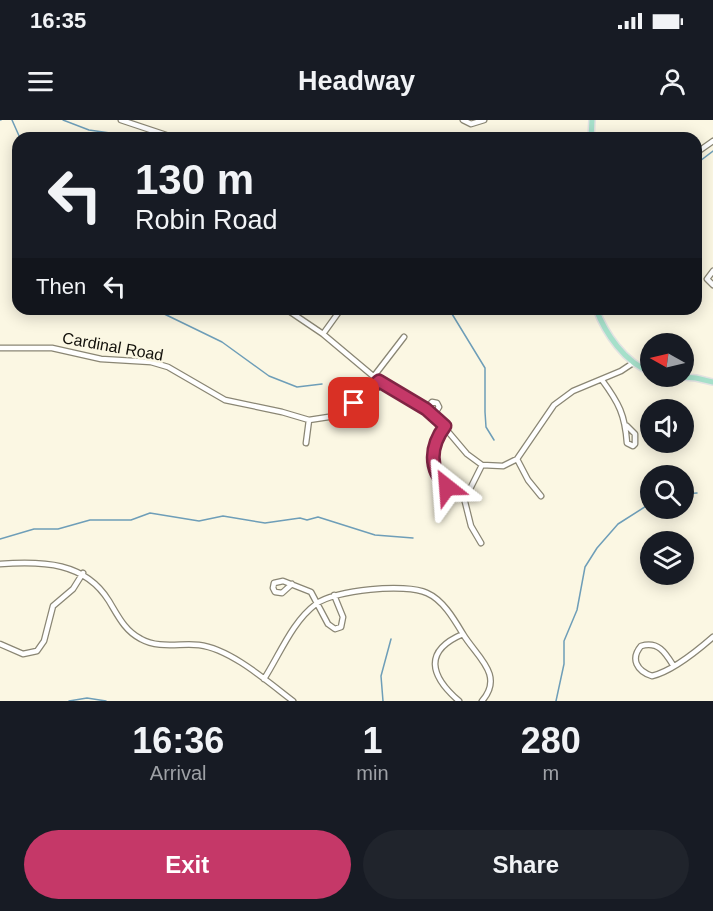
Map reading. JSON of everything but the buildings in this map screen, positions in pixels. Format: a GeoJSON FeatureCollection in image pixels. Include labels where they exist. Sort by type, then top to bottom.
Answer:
{"type":"FeatureCollection","features":[{"type":"Feature","properties":{"kind":"main road"},"geometry":{"type":"LineString","coordinates":[[599,315],[611,337],[633,363],[640,366]]}},
{"type":"Feature","properties":{"kind":"main road"},"geometry":{"type":"LineString","coordinates":[[694,378],[713,382]]}},
{"type":"Feature","properties":{"kind":"street"},"geometry":{"type":"LineString","coordinates":[[121,120],[157,132]]}},
{"type":"Feature","properties":{"kind":"street"},"geometry":{"type":"LineString","coordinates":[[463,120],[471,124],[484,120]]}},
{"type":"Feature","properties":{"kind":"street"},"geometry":{"type":"LineString","coordinates":[[713,271],[707,279],[713,285]]}},
{"type":"Feature","properties":{"kind":"street"},"geometry":{"type":"LineString","coordinates":[[295,315],[323,334],[379,381],[434,415],[467,454],[482,465],[498,467],[517,459],[554,405],[573,391],[602,380],[633,363]]}},
{"type":"Feature","properties":{"kind":"street"},"geometry":{"type":"LineString","coordinates":[[323,334],[337,315]]}},
{"type":"Feature","properties":{"kind":"street"},"geometry":{"type":"LineString","coordinates":[[374,376],[404,337]]}},
{"type":"Feature","properties":{"kind":"street","name":"Cardinal Road"},"geometry":{"type":"LineString","coordinates":[[0,348],[52,348],[101,359],[151,362],[168,367],[225,400],[282,411],[309,420],[335,416],[364,396],[379,381]]}},
{"type":"Feature","properties":{"kind":"street"},"geometry":{"type":"LineString","coordinates":[[602,380],[615,397],[627,426]]}},
{"type":"Feature","properties":{"kind":"street"},"geometry":{"type":"LineString","coordinates":[[426,409],[432,402],[438,403],[439,407],[434,415]]}},
{"type":"Feature","properties":{"kind":"street"},"geometry":{"type":"LineString","coordinates":[[306,443],[309,420]]}},
{"type":"Feature","properties":{"kind":"street"},"geometry":{"type":"LineString","coordinates":[[445,426],[434,445],[433,464],[442,483],[453,491],[463,494]]}},
{"type":"Feature","properties":{"kind":"street"},"geometry":{"type":"LineString","coordinates":[[517,459],[528,480],[541,496]]}},
{"type":"Feature","properties":{"kind":"street"},"geometry":{"type":"LineString","coordinates":[[463,494],[478,477],[482,465]]}},
{"type":"Feature","properties":{"kind":"street"},"geometry":{"type":"LineString","coordinates":[[463,494],[471,526],[481,543]]}},
{"type":"Feature","properties":{"kind":"street"},"geometry":{"type":"LineString","coordinates":[[0,564],[45,565],[83,573],[99,586],[125,627],[140,639],[167,645],[207,647],[227,656],[264,679],[292,701]]}},
{"type":"Feature","properties":{"kind":"street"},"geometry":{"type":"LineString","coordinates":[[0,644],[23,654],[37,651],[44,640],[54,606],[73,589],[83,573]]}},
{"type":"Feature","properties":{"kind":"street"},"geometry":{"type":"LineString","coordinates":[[292,584],[311,592],[327,624],[338,628],[343,620],[334,596]]}},
{"type":"Feature","properties":{"kind":"street"},"geometry":{"type":"LineString","coordinates":[[264,679],[298,622],[318,602],[334,596],[391,590],[422,591],[440,603],[490,671],[490,688],[482,701]]}},
{"type":"Feature","properties":{"kind":"street"},"geometry":{"type":"LineString","coordinates":[[459,701],[437,676],[434,662],[447,642],[463,634]]}},
{"type":"Feature","properties":{"kind":"street"},"geometry":{"type":"LineString","coordinates":[[673,665],[664,651],[655,645],[642,646],[636,654],[638,668],[652,676],[673,665],[691,655],[713,637]]}},
{"type":"Feature","properties":{"kind":"waterway"},"geometry":{"type":"LineString","coordinates":[[12,120],[17,132]]}},
{"type":"Feature","properties":{"kind":"waterway"},"geometry":{"type":"LineString","coordinates":[[63,120],[89,130],[103,132]]}},
{"type":"Feature","properties":{"kind":"waterway"},"geometry":{"type":"LineString","coordinates":[[702,159],[713,151]]}},
{"type":"Feature","properties":{"kind":"waterway"},"geometry":{"type":"LineString","coordinates":[[166,315],[222,342],[269,376],[297,387],[322,384]]}},
{"type":"Feature","properties":{"kind":"waterway"},"geometry":{"type":"LineString","coordinates":[[453,315],[485,368],[486,427],[494,440]]}},
{"type":"Feature","properties":{"kind":"waterway"},"geometry":{"type":"LineString","coordinates":[[556,701],[564,664],[564,641],[577,610],[585,567],[597,548],[618,524],[640,510]]}},
{"type":"Feature","properties":{"kind":"waterway"},"geometry":{"type":"LineString","coordinates":[[0,539],[34,529],[58,529],[90,520],[131,520],[150,513],[199,521],[223,516],[265,523],[318,517],[375,535],[413,538]]}},
{"type":"Feature","properties":{"kind":"waterway"},"geometry":{"type":"LineString","coordinates":[[383,701],[381,676],[391,639]]}},
{"type":"Feature","properties":{"kind":"waterway"},"geometry":{"type":"LineString","coordinates":[[69,701],[87,698],[106,701]]}},
{"type":"Feature","properties":{"kind":"route"},"geometry":{"type":"LineString","coordinates":[[354,403],[379,381],[434,415],[445,426],[434,445],[433,464],[436,474],[447,487]]}}]}
